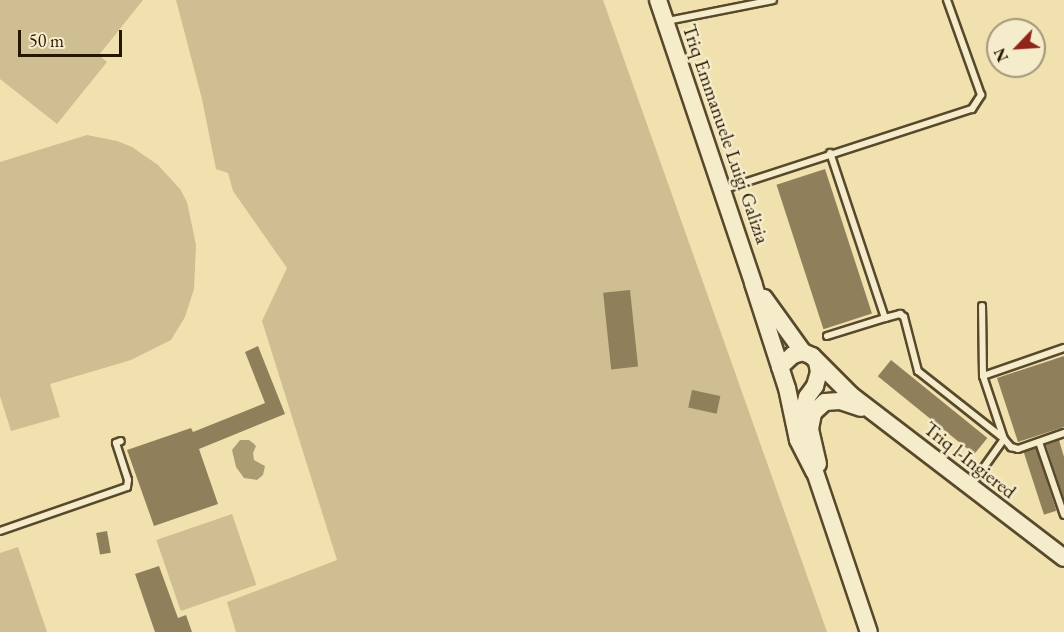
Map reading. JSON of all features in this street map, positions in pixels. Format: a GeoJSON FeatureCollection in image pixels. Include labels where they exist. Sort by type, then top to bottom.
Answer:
{"type":"FeatureCollection","features":[{"type":"Feature","properties":{"kind":"main road","name":"Triq Emmanuele Luigi Galizia"},"geometry":{"type":"LineString","coordinates":[[658,0],[780,367],[803,388],[802,416],[805,441],[869,632]]}},
{"type":"Feature","properties":{"kind":"main road","name":"Triq Emmanuele Luigi Galizia"},"geometry":{"type":"LineString","coordinates":[[753,282],[803,352]]}},
{"type":"Feature","properties":{"kind":"main road","name":"Triq l-Ingiered"},"geometry":{"type":"LineString","coordinates":[[803,352],[818,362],[851,395],[1064,558]]}},
{"type":"Feature","properties":{"kind":"main road"},"geometry":{"type":"LineString","coordinates":[[780,367],[788,357],[803,352]]}},
{"type":"Feature","properties":{"kind":"main road"},"geometry":{"type":"LineString","coordinates":[[803,388],[819,372],[818,362]]}},
{"type":"Feature","properties":{"kind":"main road","name":"Triq Emmanuele Luigi Galizia"},"geometry":{"type":"LineString","coordinates":[[803,388],[798,440],[814,472]]}},
{"type":"Feature","properties":{"kind":"main road","name":"Triq l-Ingiered"},"geometry":{"type":"LineString","coordinates":[[803,388],[851,395]]}},
{"type":"Feature","properties":{"kind":"main road"},"geometry":{"type":"LineString","coordinates":[[830,515],[810,429],[813,413],[825,402],[840,401],[875,412]]}},
{"type":"Feature","properties":{"kind":"lane"},"geometry":{"type":"LineString","coordinates":[[665,21],[745,3],[773,0]]}},
{"type":"Feature","properties":{"kind":"lane"},"geometry":{"type":"LineString","coordinates":[[722,190],[830,153],[967,111],[977,104],[981,94],[947,0]]}},
{"type":"Feature","properties":{"kind":"lane"},"geometry":{"type":"LineString","coordinates":[[830,153],[885,318]]}},
{"type":"Feature","properties":{"kind":"lane"},"geometry":{"type":"LineString","coordinates":[[982,306],[983,376],[1004,439]]}},
{"type":"Feature","properties":{"kind":"lane"},"geometry":{"type":"LineString","coordinates":[[827,336],[900,314],[904,317],[918,371],[1014,449],[1064,433]]}},
{"type":"Feature","properties":{"kind":"lane"},"geometry":{"type":"LineString","coordinates":[[983,376],[1064,348]]}},
{"type":"Feature","properties":{"kind":"lane"},"geometry":{"type":"LineString","coordinates":[[970,488],[1004,439]]}},
{"type":"Feature","properties":{"kind":"lane"},"geometry":{"type":"LineString","coordinates":[[0,531],[127,487],[128,480],[116,442],[121,441]]}},
{"type":"Feature","properties":{"kind":"lane"},"geometry":{"type":"LineString","coordinates":[[1039,442],[1064,515]]}},
{"type":"Feature","properties":{"kind":"shaded area"},"geometry":{"type":"Polygon","coordinates":[[[0,0],[143,0],[99,55],[107,62],[57,124],[0,79],[0,0]]]}},
{"type":"Feature","properties":{"kind":"shaded area"},"geometry":{"type":"Polygon","coordinates":[[[176,0],[603,0],[827,632],[236,632],[227,602],[337,560],[262,321],[287,268],[233,191],[228,173],[216,169],[202,99],[176,0]]]}},
{"type":"Feature","properties":{"kind":"shaded area"},"geometry":{"type":"Polygon","coordinates":[[[87,135],[117,141],[132,147],[158,165],[180,189],[187,202],[196,245],[194,289],[185,317],[171,340],[131,360],[50,384],[60,417],[11,431],[0,396],[0,162],[87,135]]]}},
{"type":"Feature","properties":{"kind":"shaded area"},"geometry":{"type":"Polygon","coordinates":[[[240,440],[249,440],[256,446],[253,453],[254,460],[265,466],[263,475],[257,480],[244,478],[236,467],[232,450],[240,440]]]}},
{"type":"Feature","properties":{"kind":"shaded area"},"geometry":{"type":"Polygon","coordinates":[[[232,514],[256,585],[181,611],[156,540],[232,514]]]}},
{"type":"Feature","properties":{"kind":"shaded area"},"geometry":{"type":"Polygon","coordinates":[[[18,547],[47,632],[0,632],[0,553],[18,547]]]}},
{"type":"Feature","properties":{"kind":"building"},"geometry":{"type":"Polygon","coordinates":[[[825,169],[872,314],[823,329],[776,185],[825,169]]]}},
{"type":"Feature","properties":{"kind":"building"},"geometry":{"type":"Polygon","coordinates":[[[630,290],[638,367],[611,369],[603,293],[630,290]]]}},
{"type":"Feature","properties":{"kind":"building"},"geometry":{"type":"Polygon","coordinates":[[[258,346],[285,414],[199,449],[218,504],[154,526],[127,450],[191,428],[193,432],[265,403],[245,352],[258,346]]]}},
{"type":"Feature","properties":{"kind":"building"},"geometry":{"type":"Polygon","coordinates":[[[1064,356],[1064,427],[1018,442],[997,378],[1064,356]]]}},
{"type":"Feature","properties":{"kind":"building"},"geometry":{"type":"Polygon","coordinates":[[[891,360],[987,438],[974,454],[878,376],[891,360]]]}},
{"type":"Feature","properties":{"kind":"building"},"geometry":{"type":"Polygon","coordinates":[[[692,390],[720,396],[717,414],[688,408],[692,390]]]}},
{"type":"Feature","properties":{"kind":"building"},"geometry":{"type":"Polygon","coordinates":[[[1059,440],[1064,457],[1064,499],[1046,445],[1059,440]]]}},
{"type":"Feature","properties":{"kind":"building"},"geometry":{"type":"Polygon","coordinates":[[[1036,448],[1056,511],[1044,515],[1024,452],[1036,448]]]}},
{"type":"Feature","properties":{"kind":"building"},"geometry":{"type":"Polygon","coordinates":[[[107,531],[111,553],[100,555],[96,533],[107,531]]]}},
{"type":"Feature","properties":{"kind":"building"},"geometry":{"type":"Polygon","coordinates":[[[159,566],[178,618],[186,615],[192,632],[155,632],[135,574],[159,566]]]}}]}
